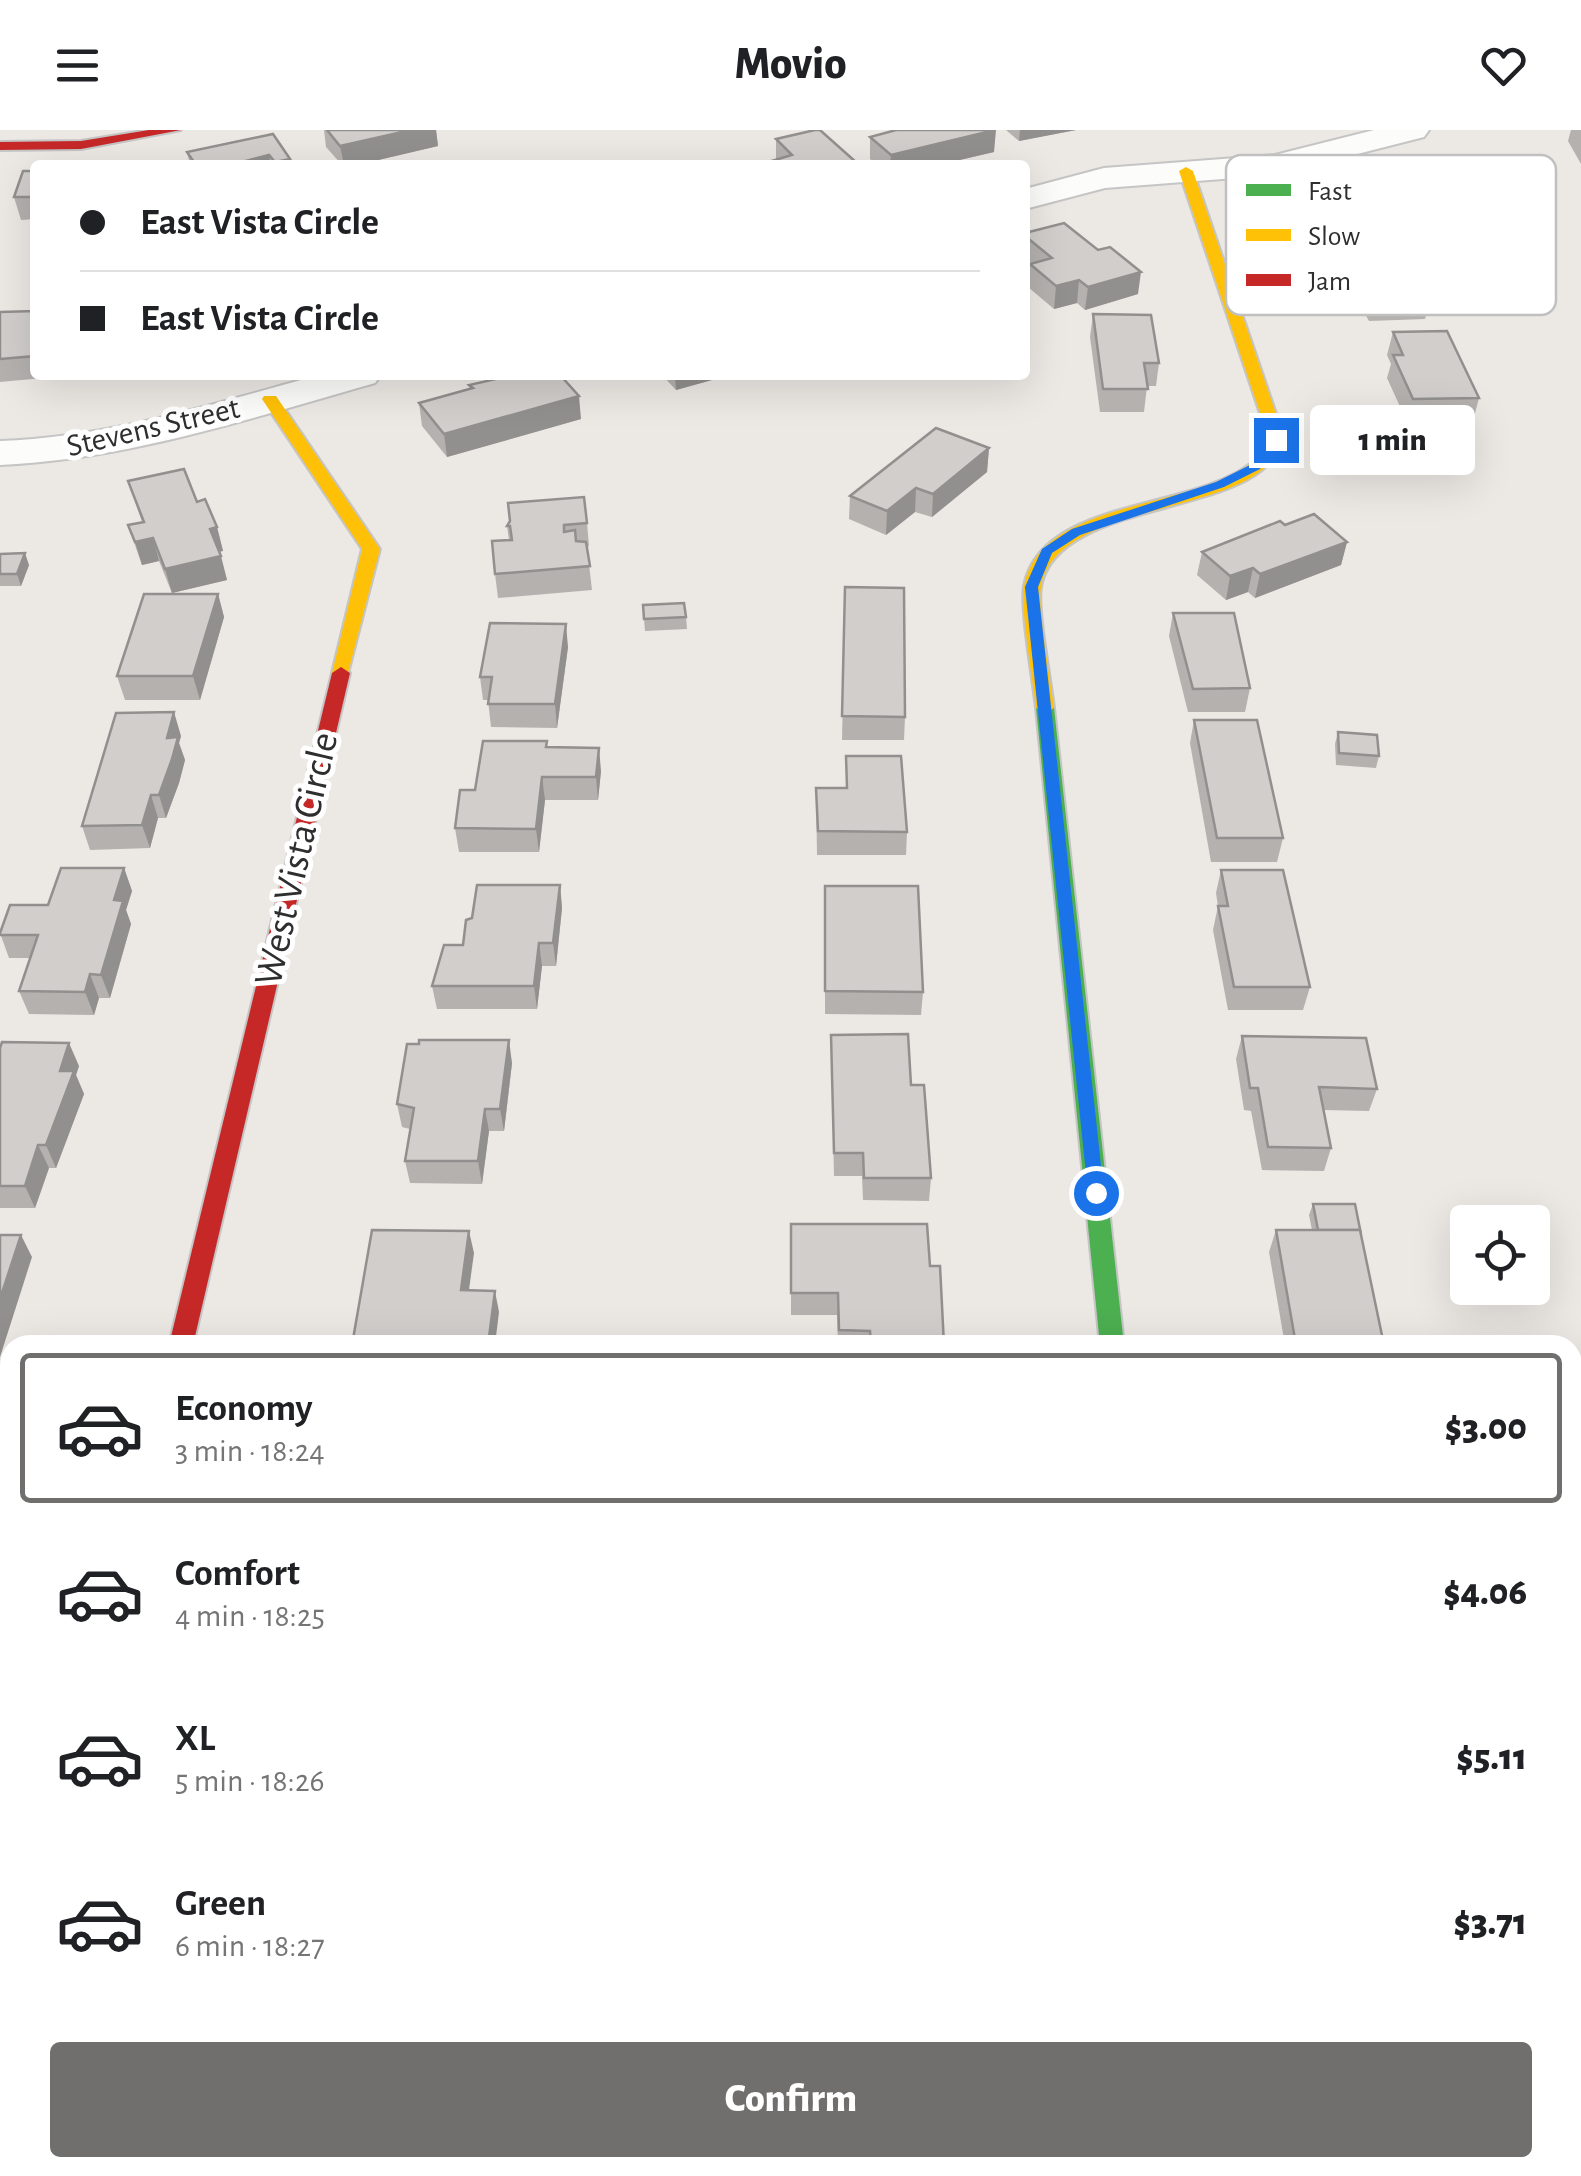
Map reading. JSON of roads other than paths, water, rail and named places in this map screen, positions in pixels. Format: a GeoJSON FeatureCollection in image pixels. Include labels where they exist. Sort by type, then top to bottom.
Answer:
{"type":"FeatureCollection","features":[{"type":"Feature","properties":{"kind":"street"},"geometry":{"type":"LineString","coordinates":[[0,146],[81,145],[174,130]]}},
{"type":"Feature","properties":{"kind":"street"},"geometry":{"type":"LineString","coordinates":[[1314,155],[1413,130]]}},
{"type":"Feature","properties":{"kind":"street"},"geometry":{"type":"LineString","coordinates":[[1030,198],[1104,178],[1226,168]]}},
{"type":"Feature","properties":{"kind":"street"},"geometry":{"type":"LineString","coordinates":[[1186,171],[1226,291]]}},
{"type":"Feature","properties":{"kind":"street"},"geometry":{"type":"LineString","coordinates":[[1111,1335],[1032,587],[1046,552],[1076,532],[1220,484],[1256,466],[1276,440],[1234,315]]}},
{"type":"Feature","properties":{"kind":"street","name":"Stevens Street"},"geometry":{"type":"LineString","coordinates":[[0,453],[33,453],[109,442],[343,380]]}},
{"type":"Feature","properties":{"kind":"street","name":"West Vista Circle"},"geometry":{"type":"LineString","coordinates":[[183,1335],[372,549],[270,399]]}}]}
